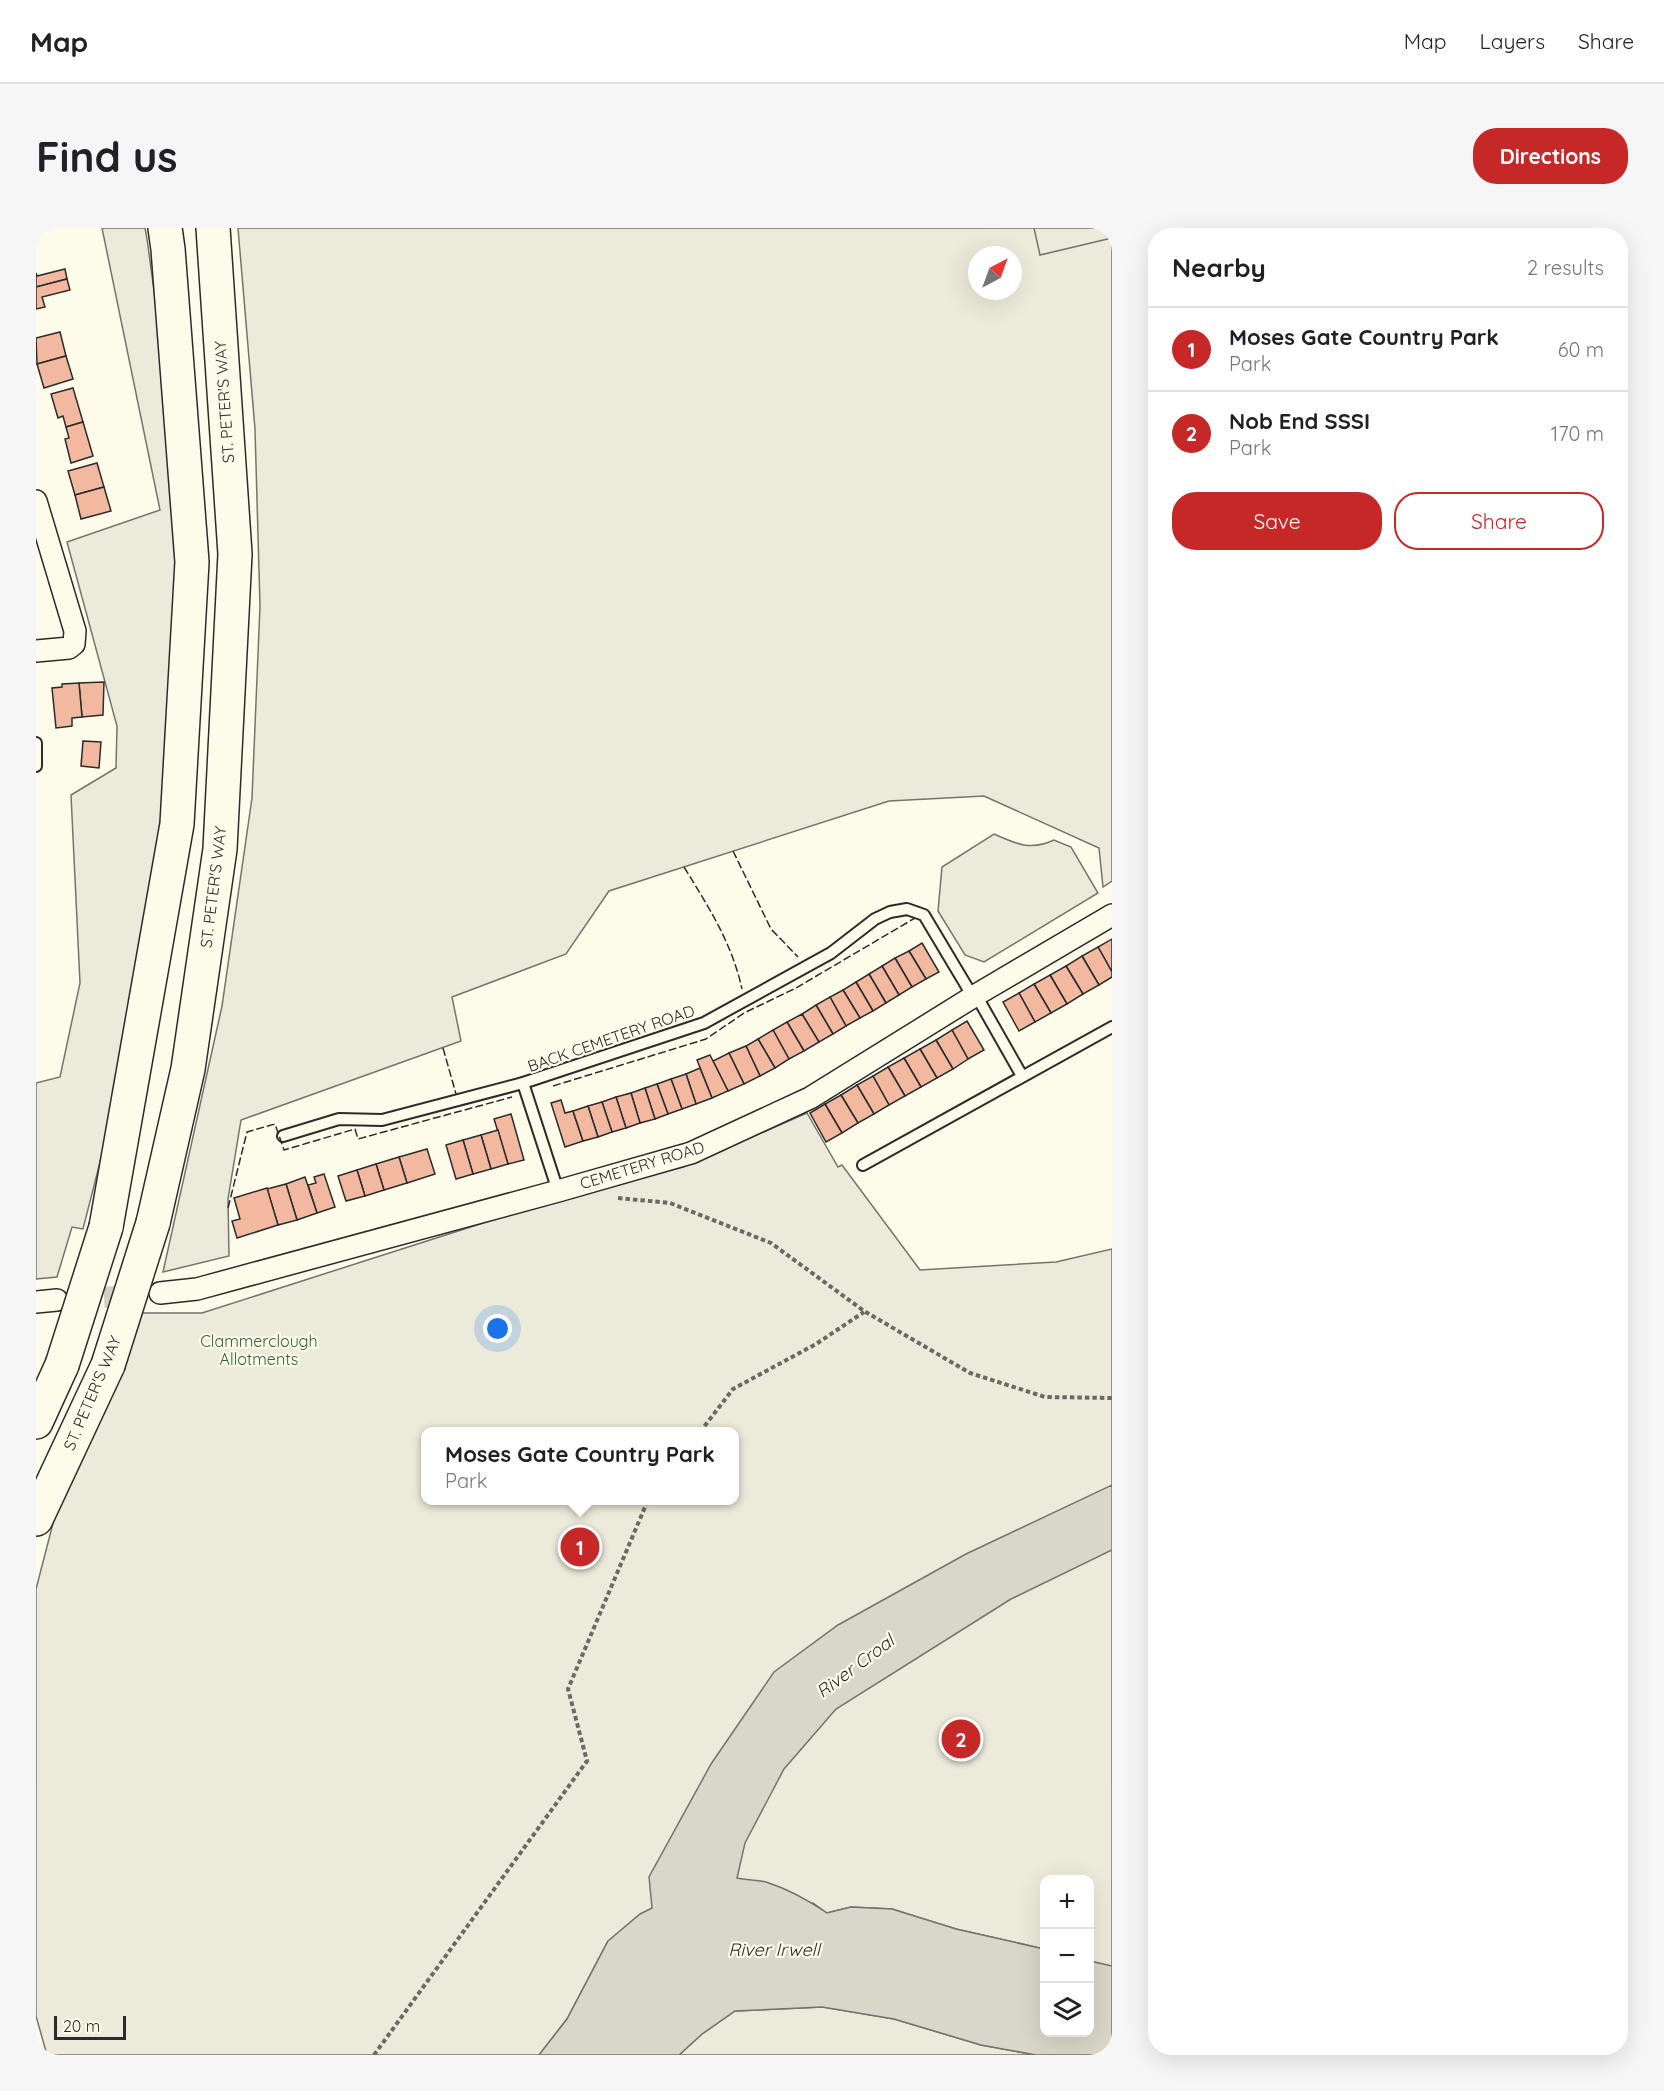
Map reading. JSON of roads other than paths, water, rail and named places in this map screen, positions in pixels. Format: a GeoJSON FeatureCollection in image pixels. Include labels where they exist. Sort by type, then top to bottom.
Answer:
{"type":"FeatureCollection","features":[{"type":"Feature","properties":{"kind":"highway"},"geometry":{"type":"LineString","coordinates":[[36,1422],[62,1365],[106,1227],[177,824],[192,562],[165,228]]}},
{"type":"Feature","properties":{"kind":"highway","name":"ST. PETER'S WAY"},"geometry":{"type":"LineString","coordinates":[[36,1519],[108,1365],[153,1223],[188,1069],[220,849],[235,554],[213,228]]}},
{"type":"Feature","properties":{"kind":"street"},"geometry":{"type":"LineString","coordinates":[[36,501],[75,632],[74,644],[69,648],[36,651]]}},
{"type":"Feature","properties":{"kind":"street","name":"CEMETERY ROAD"},"geometry":{"type":"LineString","coordinates":[[160,1293],[197,1288],[690,1153],[810,1098],[974,996],[1112,915]]}},
{"type":"Feature","properties":{"kind":"street"},"geometry":{"type":"LineString","coordinates":[[36,1302],[57,1300]]}},
{"type":"Feature","properties":{"kind":"lane"},"geometry":{"type":"LineString","coordinates":[[36,743],[36,766]]}},
{"type":"Feature","properties":{"kind":"lane","name":"BACK CEMETERY ROAD"},"geometry":{"type":"LineString","coordinates":[[283,1136],[339,1119],[382,1120],[523,1083],[704,1023],[831,953],[875,920],[890,912],[907,909],[924,915],[974,996]]}},
{"type":"Feature","properties":{"kind":"lane"},"geometry":{"type":"LineString","coordinates":[[974,996],[1022,1076]]}},
{"type":"Feature","properties":{"kind":"lane"},"geometry":{"type":"LineString","coordinates":[[863,1166],[1112,1027]]}},
{"type":"Feature","properties":{"kind":"lane"},"geometry":{"type":"LineString","coordinates":[[523,1083],[558,1191]]}},
{"type":"Feature","properties":{"kind":"water"},"geometry":{"type":"Polygon","coordinates":[[[1112,1485],[1112,1550],[1011,1599],[836,1709],[784,1769],[745,1843],[737,1878],[774,1885],[798,1895],[827,1913],[851,1907],[892,1909],[956,1929],[1040,1948],[1040,2037],[1094,2037],[1094,1962],[1112,1966],[1112,2055],[1036,2055],[981,2045],[894,2019],[822,2007],[735,2011],[702,2034],[679,2055],[539,2055],[567,2019],[608,1941],[640,1914],[652,1908],[649,1877],[711,1764],[774,1672],[838,1625],[966,1554],[1112,1485]]]}},
{"type":"Feature","properties":{"kind":"tunnel"},"geometry":{"type":"LineString","coordinates":[[73,1299],[141,1295]]}},
{"type":"Feature","properties":{"kind":"place","name":"Moses Gate Country Park"},"geometry":{"type":"Point","coordinates":[580,1547]}},
{"type":"Feature","properties":{"kind":"place","name":"Nob End SSSI"},"geometry":{"type":"Point","coordinates":[961,1739]}},
{"type":"Feature","properties":{"kind":"park label","name":"Clammerclough Allotments"},"geometry":{"type":"Point","coordinates":[259,1350]}},
{"type":"Feature","properties":{"kind":"water label","name":"River Croal"},"geometry":{"type":"Point","coordinates":[855,1666]}},
{"type":"Feature","properties":{"kind":"water label","name":"River Irwell"},"geometry":{"type":"Point","coordinates":[774,1949]}}]}
